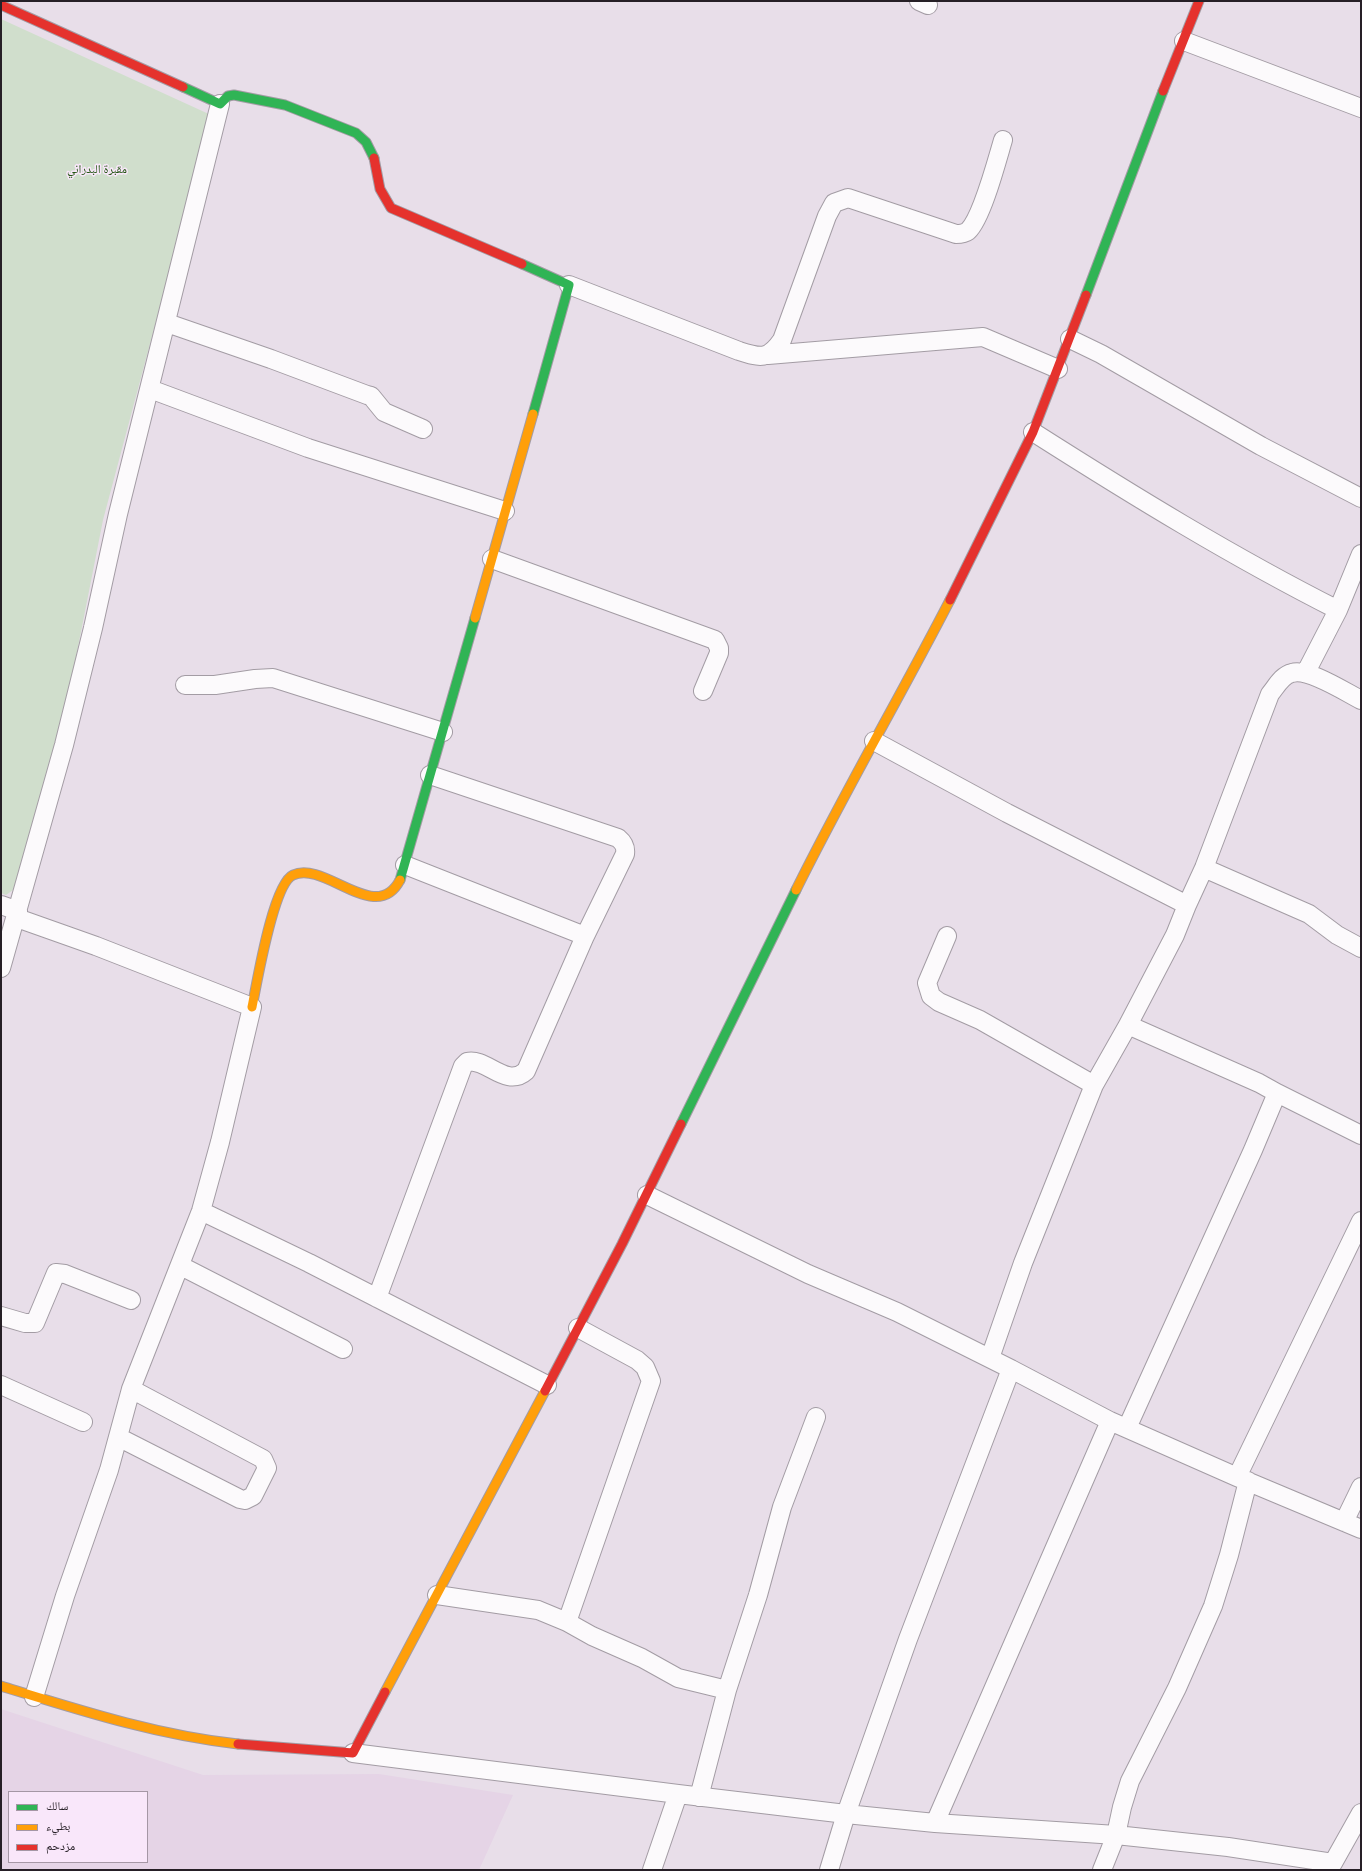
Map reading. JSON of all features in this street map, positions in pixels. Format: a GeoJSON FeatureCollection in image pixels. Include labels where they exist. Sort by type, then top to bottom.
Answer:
{"type":"FeatureCollection","features":[{"type":"Feature","properties":{"kind":"street"},"geometry":{"type":"LineString","coordinates":[[354,1753],[647,1195],[832,817],[916,666],[956,590],[1033,432],[1070,339],[1150,124],[1199,1]]}},
{"type":"Feature","properties":{"kind":"street"},"geometry":{"type":"LineString","coordinates":[[1,5],[220,104]]}},
{"type":"Feature","properties":{"kind":"street"},"geometry":{"type":"LineString","coordinates":[[1184,41],[1361,108]]}},
{"type":"Feature","properties":{"kind":"street"},"geometry":{"type":"LineString","coordinates":[[1,968],[18,914],[64,745],[93,628],[118,514],[167,323],[220,104],[228,96],[234,95],[285,105],[356,133],[364,139],[376,159],[379,188],[384,200],[391,208],[569,285],[740,351],[760,357],[768,355],[983,337],[1058,369]]}},
{"type":"Feature","properties":{"kind":"street"},"geometry":{"type":"LineString","coordinates":[[768,355],[775,350],[782,340],[827,216],[834,204],[848,198],[956,234],[962,234],[968,230],[977,218],[1004,140]]}},
{"type":"Feature","properties":{"kind":"street"},"geometry":{"type":"LineString","coordinates":[[34,1697],[65,1596],[109,1470],[131,1389],[181,1266],[201,1211],[220,1142],[278,896],[288,879],[293,874],[309,872],[366,896],[381,896],[392,891],[400,881],[569,285]]}},
{"type":"Feature","properties":{"kind":"street"},"geometry":{"type":"LineString","coordinates":[[167,323],[271,358],[367,394],[371,396],[384,412],[423,429]]}},
{"type":"Feature","properties":{"kind":"street"},"geometry":{"type":"LineString","coordinates":[[1070,339],[1101,354],[1261,446],[1361,498]]}},
{"type":"Feature","properties":{"kind":"street"},"geometry":{"type":"LineString","coordinates":[[150,389],[308,448],[505,511]]}},
{"type":"Feature","properties":{"kind":"street"},"geometry":{"type":"LineString","coordinates":[[1033,432],[1198,534],[1338,610]]}},
{"type":"Feature","properties":{"kind":"street"},"geometry":{"type":"LineString","coordinates":[[1306,672],[1338,610],[1361,554]]}},
{"type":"Feature","properties":{"kind":"street"},"geometry":{"type":"LineString","coordinates":[[492,559],[716,640],[719,653],[703,691]]}},
{"type":"Feature","properties":{"kind":"street"},"geometry":{"type":"LineString","coordinates":[[990,1358],[1023,1263],[1094,1085],[1128,1025],[1175,935],[1204,868],[1270,694],[1283,678],[1292,673],[1306,672],[1361,700]]}},
{"type":"Feature","properties":{"kind":"street"},"geometry":{"type":"LineString","coordinates":[[185,685],[215,685],[273,678],[443,732]]}},
{"type":"Feature","properties":{"kind":"street"},"geometry":{"type":"LineString","coordinates":[[874,741],[1007,813],[1187,905]]}},
{"type":"Feature","properties":{"kind":"street"},"geometry":{"type":"LineString","coordinates":[[377,1298],[463,1066],[467,1062],[474,1062],[513,1077],[521,1076],[526,1072],[585,936],[625,854],[626,848],[622,842],[610,836],[430,775]]}},
{"type":"Feature","properties":{"kind":"street"},"geometry":{"type":"LineString","coordinates":[[405,865],[585,936]]}},
{"type":"Feature","properties":{"kind":"street"},"geometry":{"type":"LineString","coordinates":[[1204,868],[1304,912],[1337,935],[1361,948]]}},
{"type":"Feature","properties":{"kind":"street"},"geometry":{"type":"LineString","coordinates":[[1,905],[18,914],[96,946],[252,1007]]}},
{"type":"Feature","properties":{"kind":"street"},"geometry":{"type":"LineString","coordinates":[[947,936],[927,983],[931,996],[939,1002],[980,1020],[1094,1085]]}},
{"type":"Feature","properties":{"kind":"street"},"geometry":{"type":"LineString","coordinates":[[1128,1025],[1258,1083],[1361,1135]]}},
{"type":"Feature","properties":{"kind":"street"},"geometry":{"type":"LineString","coordinates":[[1127,1428],[1253,1150],[1277,1093]]}},
{"type":"Feature","properties":{"kind":"street"},"geometry":{"type":"LineString","coordinates":[[647,1195],[808,1274],[897,1312],[990,1358],[1110,1421],[1361,1529]]}},
{"type":"Feature","properties":{"kind":"street"},"geometry":{"type":"LineString","coordinates":[[201,1211],[309,1262],[547,1385]]}},
{"type":"Feature","properties":{"kind":"street"},"geometry":{"type":"LineString","coordinates":[[1102,1870],[1116,1835],[1122,1807],[1130,1781],[1177,1688],[1213,1606],[1229,1555],[1242,1479],[1361,1221]]}},
{"type":"Feature","properties":{"kind":"street"},"geometry":{"type":"LineString","coordinates":[[181,1266],[343,1349]]}},
{"type":"Feature","properties":{"kind":"street"},"geometry":{"type":"LineString","coordinates":[[1,1316],[25,1323],[35,1323],[56,1273],[65,1274],[131,1300]]}},
{"type":"Feature","properties":{"kind":"street"},"geometry":{"type":"LineString","coordinates":[[567,1622],[651,1381],[645,1367],[637,1360],[578,1328]]}},
{"type":"Feature","properties":{"kind":"street"},"geometry":{"type":"LineString","coordinates":[[829,1870],[846,1814],[908,1639],[1011,1370]]}},
{"type":"Feature","properties":{"kind":"street"},"geometry":{"type":"LineString","coordinates":[[1,1385],[83,1422]]}},
{"type":"Feature","properties":{"kind":"street"},"geometry":{"type":"LineString","coordinates":[[118,1437],[240,1499],[245,1500],[252,1496],[267,1468],[263,1459],[131,1389]]}},
{"type":"Feature","properties":{"kind":"street"},"geometry":{"type":"LineString","coordinates":[[698,1797],[726,1690],[758,1595],[782,1507],[816,1418]]}},
{"type":"Feature","properties":{"kind":"street"},"geometry":{"type":"LineString","coordinates":[[935,1823],[1110,1421]]}},
{"type":"Feature","properties":{"kind":"street"},"geometry":{"type":"LineString","coordinates":[[1344,1522],[1361,1487]]}},
{"type":"Feature","properties":{"kind":"street"},"geometry":{"type":"LineString","coordinates":[[437,1595],[538,1610],[567,1622],[592,1636],[642,1658],[678,1678],[726,1690]]}},
{"type":"Feature","properties":{"kind":"street"},"geometry":{"type":"LineString","coordinates":[[1,1686],[34,1697],[176,1735],[221,1742],[354,1753],[698,1797],[846,1814],[935,1823],[1116,1835],[1228,1847],[1332,1866],[1361,1813]]}},
{"type":"Feature","properties":{"kind":"street"},"geometry":{"type":"LineString","coordinates":[[652,1870],[678,1794]]}},
{"type":"Feature","properties":{"kind":"shaded area"},"geometry":{"type":"Polygon","coordinates":[[[1,1709],[203,1775],[379,1774],[513,1795],[479,1870],[1,1870],[1,1709]]]}},
{"type":"Feature","properties":{"kind":"green space","name":"مقبرة البدراني"},"geometry":{"type":"Polygon","coordinates":[[[1,19],[211,115],[103,520],[66,708],[16,888],[6,895],[1,893],[1,19]]]}},
{"type":"Feature","properties":{"kind":"traffic: fast"},"geometry":{"type":"LineString","coordinates":[[183,87],[220,104],[228,96],[234,95],[285,105],[356,133],[366,142],[374,158]]}},
{"type":"Feature","properties":{"kind":"traffic: fast"},"geometry":{"type":"LineString","coordinates":[[1086,295],[1163,91]]}},
{"type":"Feature","properties":{"kind":"traffic: fast"},"geometry":{"type":"LineString","coordinates":[[522,264],[569,285],[533,414]]}},
{"type":"Feature","properties":{"kind":"traffic: fast"},"geometry":{"type":"LineString","coordinates":[[400,880],[475,618]]}},
{"type":"Feature","properties":{"kind":"traffic: fast"},"geometry":{"type":"LineString","coordinates":[[681,1124],[796,890]]}},
{"type":"Feature","properties":{"kind":"traffic: slow"},"geometry":{"type":"LineString","coordinates":[[475,618],[533,414]]}},
{"type":"Feature","properties":{"kind":"traffic: slow"},"geometry":{"type":"LineString","coordinates":[[796,890],[950,600]]}},
{"type":"Feature","properties":{"kind":"traffic: slow"},"geometry":{"type":"LineString","coordinates":[[252,1007],[262,957],[273,914],[279,896],[286,882],[293,875],[306,873],[320,876],[364,895],[378,897],[390,892],[400,880]]}},
{"type":"Feature","properties":{"kind":"traffic: slow"},"geometry":{"type":"LineString","coordinates":[[385,1692],[545,1391]]}},
{"type":"Feature","properties":{"kind":"traffic: slow"},"geometry":{"type":"LineString","coordinates":[[1,1686],[118,1721],[177,1735],[238,1744]]}},
{"type":"Feature","properties":{"kind":"traffic: jam"},"geometry":{"type":"LineString","coordinates":[[1163,91],[1199,1]]}},
{"type":"Feature","properties":{"kind":"traffic: jam"},"geometry":{"type":"LineString","coordinates":[[1,5],[183,87]]}},
{"type":"Feature","properties":{"kind":"traffic: jam"},"geometry":{"type":"LineString","coordinates":[[374,158],[380,189],[391,208],[522,264]]}},
{"type":"Feature","properties":{"kind":"traffic: jam"},"geometry":{"type":"LineString","coordinates":[[950,600],[1033,432],[1086,295]]}},
{"type":"Feature","properties":{"kind":"traffic: jam"},"geometry":{"type":"LineString","coordinates":[[545,1391],[622,1244],[681,1124]]}},
{"type":"Feature","properties":{"kind":"traffic: jam"},"geometry":{"type":"LineString","coordinates":[[238,1744],[353,1753],[385,1692]]}}]}
